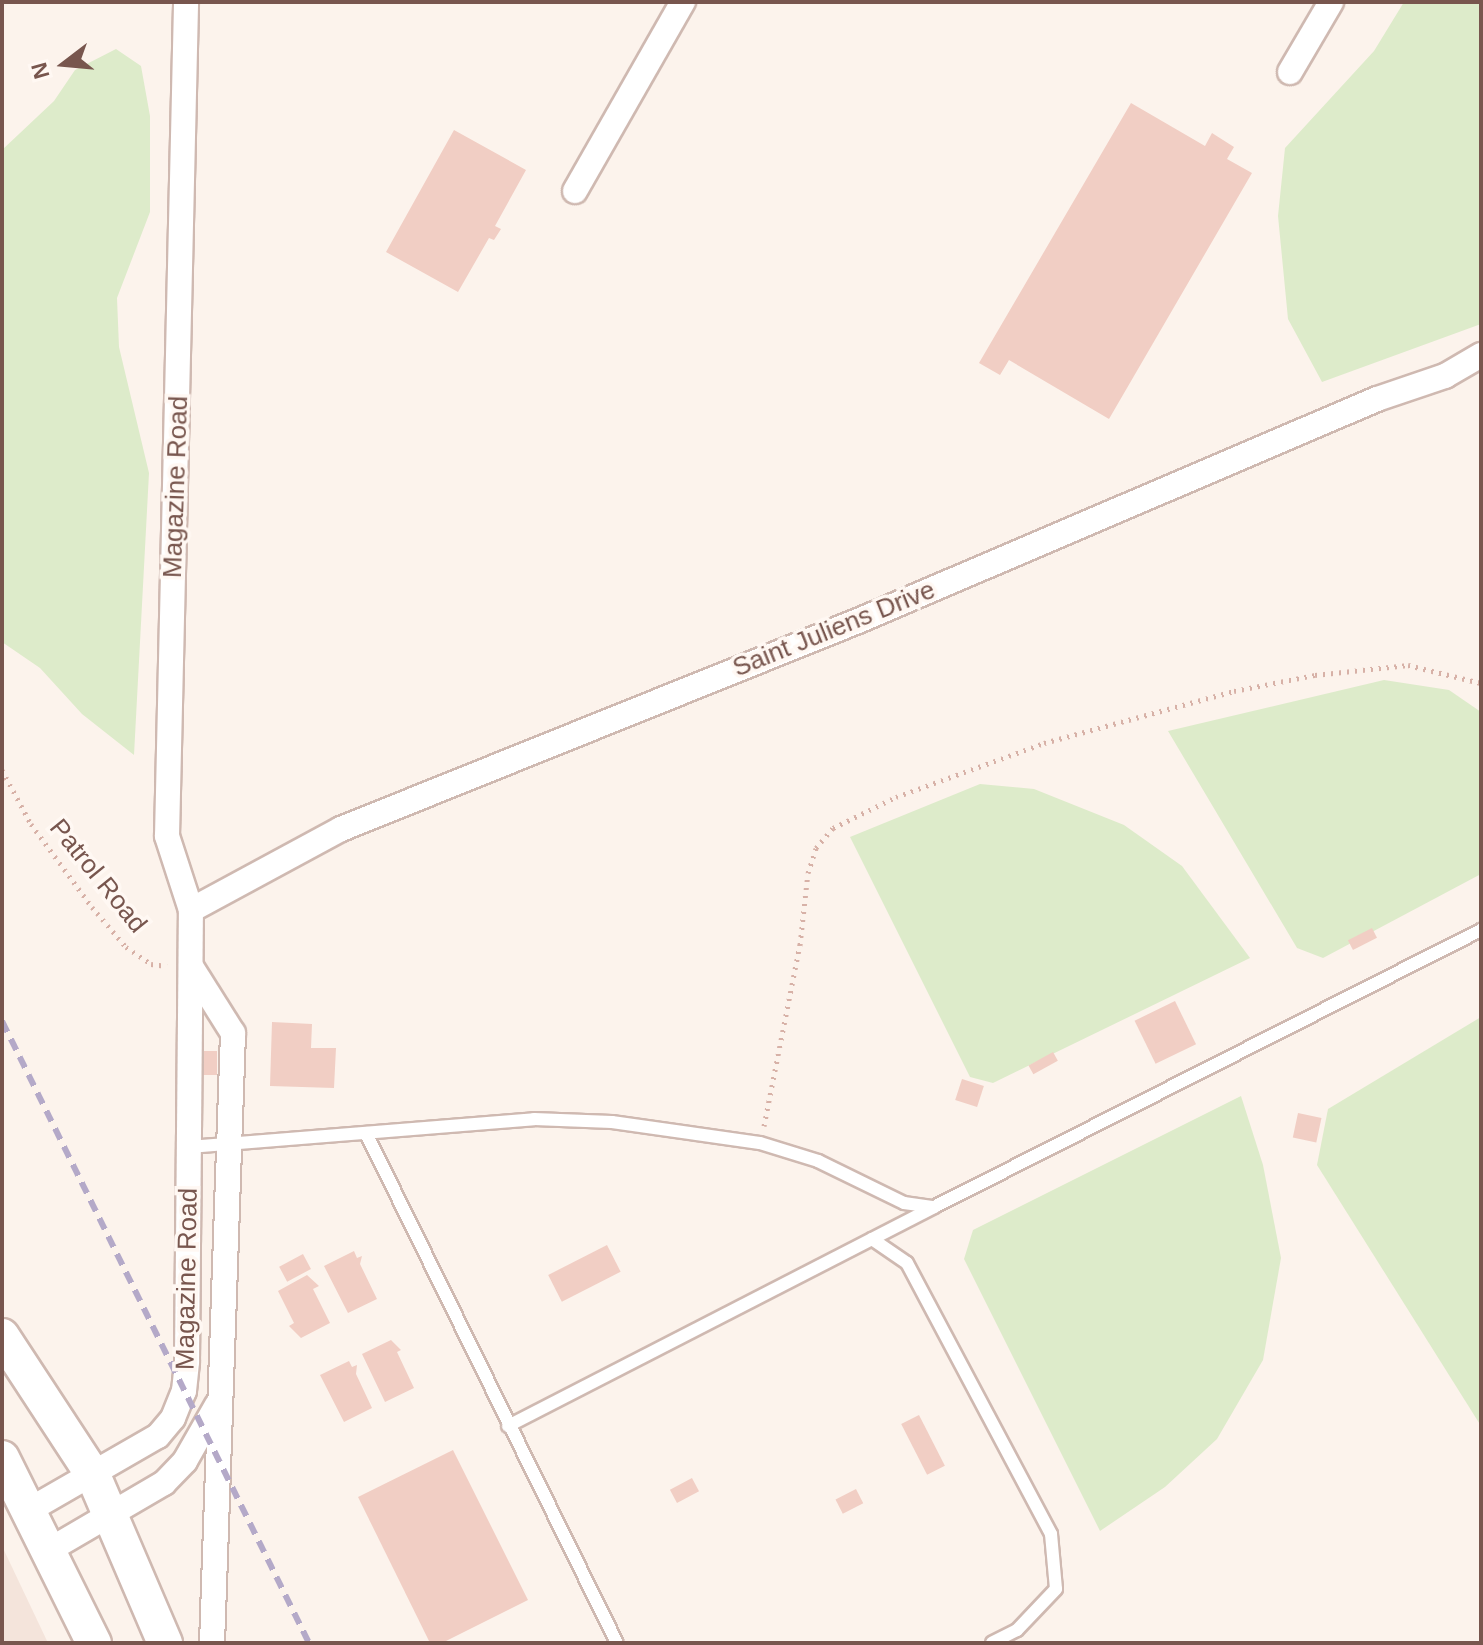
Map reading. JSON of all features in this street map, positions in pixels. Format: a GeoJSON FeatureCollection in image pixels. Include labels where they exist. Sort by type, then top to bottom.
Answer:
{"type":"FeatureCollection","features":[{"type":"Feature","properties":{"kind":"main road"},"geometry":{"type":"LineString","coordinates":[[2,1336],[93,1475],[113,1515],[165,1643]]}},
{"type":"Feature","properties":{"kind":"main road"},"geometry":{"type":"LineString","coordinates":[[2,1458],[51,1549],[94,1643]]}},
{"type":"Feature","properties":{"kind":"street","name":"Magazine Road"},"geometry":{"type":"LineString","coordinates":[[31,1509],[158,1436],[173,1418],[184,1391],[191,910],[167,836],[186,2]]}},
{"type":"Feature","properties":{"kind":"street"},"geometry":{"type":"LineString","coordinates":[[575,191],[683,2]]}},
{"type":"Feature","properties":{"kind":"street"},"geometry":{"type":"LineString","coordinates":[[1290,72],[1331,2]]}},
{"type":"Feature","properties":{"kind":"street","name":"Saint Juliens Drive"},"geometry":{"type":"LineString","coordinates":[[191,910],[341,829],[858,621],[1377,399],[1445,376],[1481,355]]}},
{"type":"Feature","properties":{"kind":"street","name":"Magazine Road"},"geometry":{"type":"LineString","coordinates":[[192,968],[233,1033],[212,1643]]}},
{"type":"Feature","properties":{"kind":"street","name":"Magazine Road"},"geometry":{"type":"LineString","coordinates":[[51,1549],[164,1483],[185,1461],[222,1394]]}},
{"type":"Feature","properties":{"kind":"lane"},"geometry":{"type":"LineString","coordinates":[[508,1426],[1481,930]]}},
{"type":"Feature","properties":{"kind":"lane"},"geometry":{"type":"LineString","coordinates":[[189,1147],[231,1146],[534,1119],[628,1123],[760,1143],[818,1161],[904,1203],[934,1207]]}},
{"type":"Feature","properties":{"kind":"lane"},"geometry":{"type":"LineString","coordinates":[[366,1133],[617,1643]]}},
{"type":"Feature","properties":{"kind":"lane"},"geometry":{"type":"LineString","coordinates":[[872,1239],[907,1263],[1051,1534],[1056,1589],[1017,1630],[992,1643]]}},
{"type":"Feature","properties":{"kind":"path"},"geometry":{"type":"LineString","coordinates":[[760,1143],[800,945],[808,873],[816,848],[833,828],[896,797],[1044,743],[1234,691],[1315,675],[1408,665],[1481,683]]}},
{"type":"Feature","properties":{"kind":"path","name":"Patrol Road"},"geometry":{"type":"LineString","coordinates":[[2,770],[31,824],[126,947],[151,964],[192,968]]}},
{"type":"Feature","properties":{"kind":"shaded area"},"geometry":{"type":"Polygon","coordinates":[[[2,1546],[48,1643],[2,1643],[2,1546]]]}},
{"type":"Feature","properties":{"kind":"green space"},"geometry":{"type":"Polygon","coordinates":[[[1404,2],[1481,2],[1481,324],[1322,382],[1288,319],[1278,216],[1285,148],[1374,51],[1404,2]]]}},
{"type":"Feature","properties":{"kind":"green space"},"geometry":{"type":"Polygon","coordinates":[[[116,49],[141,66],[150,116],[150,212],[117,298],[119,347],[149,473],[134,755],[82,714],[40,668],[2,642],[2,150],[54,101],[75,70],[116,49]]]}},
{"type":"Feature","properties":{"kind":"green space"},"geometry":{"type":"Polygon","coordinates":[[[1384,680],[1449,690],[1481,712],[1481,874],[1323,958],[1297,948],[1168,731],[1384,680]]]}},
{"type":"Feature","properties":{"kind":"green space"},"geometry":{"type":"Polygon","coordinates":[[[980,784],[1034,789],[1124,825],[1182,866],[1250,958],[993,1083],[970,1077],[850,837],[980,784]]]}},
{"type":"Feature","properties":{"kind":"green space"},"geometry":{"type":"Polygon","coordinates":[[[1481,1017],[1481,1426],[1317,1165],[1328,1109],[1481,1017]]]}},
{"type":"Feature","properties":{"kind":"green space"},"geometry":{"type":"Polygon","coordinates":[[[1241,1096],[1263,1165],[1281,1258],[1263,1360],[1217,1439],[1165,1487],[1100,1531],[964,1259],[973,1230],[1241,1096]]]}},
{"type":"Feature","properties":{"kind":"building"},"geometry":{"type":"Polygon","coordinates":[[[1131,103],[1205,146],[1212,133],[1234,147],[1227,159],[1252,173],[1109,419],[1009,360],[1000,375],[979,363],[1131,103]]]}},
{"type":"Feature","properties":{"kind":"building"},"geometry":{"type":"Polygon","coordinates":[[[454,130],[526,170],[495,226],[501,229],[494,240],[489,238],[458,292],[386,252],[454,130]]]}},
{"type":"Feature","properties":{"kind":"building"},"geometry":{"type":"Polygon","coordinates":[[[1372,928],[1377,938],[1353,950],[1348,940],[1372,928]]]}},
{"type":"Feature","properties":{"kind":"building"},"geometry":{"type":"Polygon","coordinates":[[[1175,1001],[1196,1044],[1156,1064],[1135,1021],[1175,1001]]]}},
{"type":"Feature","properties":{"kind":"building"},"geometry":{"type":"Polygon","coordinates":[[[272,1022],[312,1024],[311,1048],[336,1048],[334,1088],[270,1086],[272,1022]]]}},
{"type":"Feature","properties":{"kind":"building"},"geometry":{"type":"Polygon","coordinates":[[[203,1051],[217,1051],[217,1075],[203,1075],[203,1051]]]}},
{"type":"Feature","properties":{"kind":"building"},"geometry":{"type":"Polygon","coordinates":[[[1053,1052],[1058,1061],[1033,1074],[1029,1066],[1053,1052]]]}},
{"type":"Feature","properties":{"kind":"building"},"geometry":{"type":"Polygon","coordinates":[[[962,1079],[984,1086],[977,1107],[955,1100],[962,1079]]]}},
{"type":"Feature","properties":{"kind":"building"},"geometry":{"type":"Polygon","coordinates":[[[1298,1113],[1321,1118],[1316,1142],[1293,1137],[1298,1113]]]}},
{"type":"Feature","properties":{"kind":"building"},"geometry":{"type":"Polygon","coordinates":[[[607,1245],[621,1272],[562,1302],[548,1275],[607,1245]]]}},
{"type":"Feature","properties":{"kind":"building"},"geometry":{"type":"Polygon","coordinates":[[[354,1251],[357,1258],[362,1256],[360,1264],[377,1299],[348,1313],[324,1266],[354,1251]]]}},
{"type":"Feature","properties":{"kind":"building"},"geometry":{"type":"Polygon","coordinates":[[[303,1254],[311,1269],[287,1282],[279,1267],[303,1254]]]}},
{"type":"Feature","properties":{"kind":"building"},"geometry":{"type":"Polygon","coordinates":[[[307,1275],[319,1286],[313,1289],[330,1323],[301,1338],[289,1326],[294,1323],[278,1291],[307,1275]]]}},
{"type":"Feature","properties":{"kind":"building"},"geometry":{"type":"Polygon","coordinates":[[[391,1340],[401,1350],[397,1352],[414,1388],[385,1402],[362,1354],[391,1340]]]}},
{"type":"Feature","properties":{"kind":"building"},"geometry":{"type":"Polygon","coordinates":[[[349,1361],[352,1367],[357,1365],[356,1374],[372,1408],[344,1422],[320,1375],[349,1361]]]}},
{"type":"Feature","properties":{"kind":"building"},"geometry":{"type":"Polygon","coordinates":[[[919,1415],[945,1466],[927,1475],[901,1424],[919,1415]]]}},
{"type":"Feature","properties":{"kind":"building"},"geometry":{"type":"Polygon","coordinates":[[[453,1450],[528,1600],[442,1643],[430,1643],[358,1497],[453,1450]]]}},
{"type":"Feature","properties":{"kind":"building"},"geometry":{"type":"Polygon","coordinates":[[[692,1478],[699,1491],[677,1503],[670,1490],[692,1478]]]}},
{"type":"Feature","properties":{"kind":"building"},"geometry":{"type":"Polygon","coordinates":[[[856,1489],[863,1503],[843,1514],[836,1499],[856,1489]]]}},
{"type":"Feature","properties":{"kind":"railway"},"geometry":{"type":"LineString","coordinates":[[2,1021],[309,1643]]}}]}
